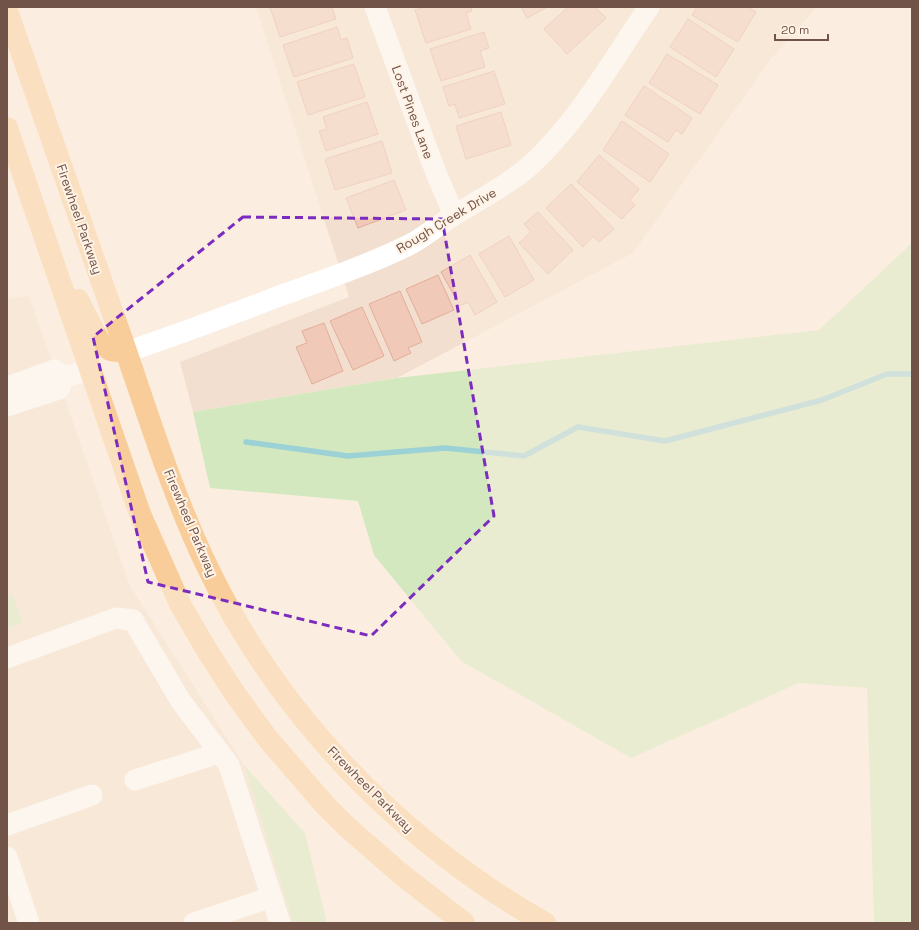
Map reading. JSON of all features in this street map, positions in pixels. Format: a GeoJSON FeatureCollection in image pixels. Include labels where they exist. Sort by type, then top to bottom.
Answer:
{"type":"FeatureCollection","features":[{"type":"Feature","properties":{"kind":"main road","name":"Firewheel Parkway"},"geometry":{"type":"LineString","coordinates":[[7,11],[168,470],[205,561],[231,612],[280,688],[314,731],[347,768],[382,803],[416,834],[448,860],[507,901],[545,923]]}},
{"type":"Feature","properties":{"kind":"main road"},"geometry":{"type":"LineString","coordinates":[[7,128],[140,514],[181,606],[233,691],[268,739],[325,805],[347,827],[401,874],[464,923]]}},
{"type":"Feature","properties":{"kind":"main road"},"geometry":{"type":"LineString","coordinates":[[36,215],[98,341],[110,350],[126,352]]}},
{"type":"Feature","properties":{"kind":"street","name":"Lost Pines Lane"},"geometry":{"type":"LineString","coordinates":[[375,7],[436,174],[454,215]]}},
{"type":"Feature","properties":{"kind":"street","name":"Rough Creek Drive"},"geometry":{"type":"LineString","coordinates":[[126,352],[188,331],[344,273],[410,245],[454,215],[516,177],[537,160],[558,138],[578,113],[649,7]]}},
{"type":"Feature","properties":{"kind":"street"},"geometry":{"type":"LineString","coordinates":[[7,387],[54,370],[64,377]]}},
{"type":"Feature","properties":{"kind":"street"},"geometry":{"type":"LineString","coordinates":[[64,377],[90,370]]}},
{"type":"Feature","properties":{"kind":"street"},"geometry":{"type":"LineString","coordinates":[[7,406],[59,388],[64,377]]}},
{"type":"Feature","properties":{"kind":"street"},"geometry":{"type":"LineString","coordinates":[[7,658],[116,618],[133,620],[180,700],[229,765],[280,923]]}},
{"type":"Feature","properties":{"kind":"street"},"geometry":{"type":"LineString","coordinates":[[135,780],[219,753]]}},
{"type":"Feature","properties":{"kind":"street"},"geometry":{"type":"LineString","coordinates":[[7,825],[92,795]]}},
{"type":"Feature","properties":{"kind":"street"},"geometry":{"type":"LineString","coordinates":[[7,857],[29,923]]}},
{"type":"Feature","properties":{"kind":"street"},"geometry":{"type":"LineString","coordinates":[[194,923],[272,897]]}},
{"type":"Feature","properties":{"kind":"highlighted area"},"geometry":{"type":"Polygon","coordinates":[[[243,217],[442,219],[494,516],[371,636],[148,582],[93,337],[243,217]]]}},
{"type":"Feature","properties":{"kind":"shaded area"},"geometry":{"type":"Polygon","coordinates":[[[256,7],[817,7],[771,59],[633,253],[397,378],[193,412],[180,362],[349,297],[256,7]]]}},
{"type":"Feature","properties":{"kind":"shaded area"},"geometry":{"type":"Polygon","coordinates":[[[29,296],[130,586],[244,765],[293,923],[7,923],[7,299],[29,296]]]}},
{"type":"Feature","properties":{"kind":"green space"},"geometry":{"type":"Polygon","coordinates":[[[912,243],[912,923],[874,923],[867,688],[799,683],[631,758],[461,661],[374,555],[358,501],[210,488],[193,412],[397,378],[819,330],[912,243]]]}},
{"type":"Feature","properties":{"kind":"green space"},"geometry":{"type":"Polygon","coordinates":[[[13,595],[23,623],[7,628],[7,597],[13,595]]]}},
{"type":"Feature","properties":{"kind":"green space"},"geometry":{"type":"Polygon","coordinates":[[[244,765],[305,833],[327,923],[293,923],[244,765]]]}},
{"type":"Feature","properties":{"kind":"building"},"geometry":{"type":"Polygon","coordinates":[[[270,7],[332,7],[336,19],[280,37],[270,7]]]}},
{"type":"Feature","properties":{"kind":"building"},"geometry":{"type":"Polygon","coordinates":[[[425,7],[471,7],[472,11],[466,13],[471,29],[426,43],[415,10],[425,7]]]}},
{"type":"Feature","properties":{"kind":"building"},"geometry":{"type":"Polygon","coordinates":[[[521,7],[547,7],[527,18],[521,7]]]}},
{"type":"Feature","properties":{"kind":"building"},"geometry":{"type":"Polygon","coordinates":[[[568,7],[595,7],[606,18],[567,54],[544,29],[568,7]]]}},
{"type":"Feature","properties":{"kind":"building"},"geometry":{"type":"Polygon","coordinates":[[[697,7],[747,7],[756,12],[738,42],[692,15],[697,7]]]}},
{"type":"Feature","properties":{"kind":"building"},"geometry":{"type":"Polygon","coordinates":[[[688,19],[734,49],[716,77],[670,47],[688,19]]]}},
{"type":"Feature","properties":{"kind":"building"},"geometry":{"type":"Polygon","coordinates":[[[337,27],[341,40],[347,38],[353,58],[294,77],[283,45],[337,27]]]}},
{"type":"Feature","properties":{"kind":"building"},"geometry":{"type":"Polygon","coordinates":[[[484,32],[489,48],[480,51],[485,67],[441,81],[430,49],[484,32]]]}},
{"type":"Feature","properties":{"kind":"building"},"geometry":{"type":"Polygon","coordinates":[[[667,54],[718,85],[700,114],[649,83],[667,54]]]}},
{"type":"Feature","properties":{"kind":"building"},"geometry":{"type":"Polygon","coordinates":[[[354,64],[365,97],[308,115],[297,82],[354,64]]]}},
{"type":"Feature","properties":{"kind":"building"},"geometry":{"type":"Polygon","coordinates":[[[494,71],[505,104],[459,118],[455,104],[449,106],[443,87],[494,71]]]}},
{"type":"Feature","properties":{"kind":"building"},"geometry":{"type":"Polygon","coordinates":[[[644,86],[692,118],[682,134],[676,130],[668,142],[625,115],[644,86]]]}},
{"type":"Feature","properties":{"kind":"building"},"geometry":{"type":"Polygon","coordinates":[[[367,102],[378,134],[326,151],[319,131],[327,129],[323,117],[367,102]]]}},
{"type":"Feature","properties":{"kind":"building"},"geometry":{"type":"Polygon","coordinates":[[[501,112],[511,145],[466,159],[456,126],[501,112]]]}},
{"type":"Feature","properties":{"kind":"building"},"geometry":{"type":"Polygon","coordinates":[[[622,121],[669,154],[650,182],[603,150],[622,121]]]}},
{"type":"Feature","properties":{"kind":"building"},"geometry":{"type":"Polygon","coordinates":[[[382,141],[392,173],[335,190],[325,159],[382,141]]]}},
{"type":"Feature","properties":{"kind":"building"},"geometry":{"type":"Polygon","coordinates":[[[599,155],[639,189],[630,200],[635,205],[622,219],[577,182],[599,155]]]}},
{"type":"Feature","properties":{"kind":"building"},"geometry":{"type":"Polygon","coordinates":[[[394,180],[406,210],[358,228],[346,198],[394,180]]]}},
{"type":"Feature","properties":{"kind":"building"},"geometry":{"type":"Polygon","coordinates":[[[571,184],[614,229],[599,242],[593,236],[583,247],[546,208],[571,184]]]}},
{"type":"Feature","properties":{"kind":"building"},"geometry":{"type":"Polygon","coordinates":[[[538,212],[573,250],[548,274],[519,243],[531,232],[524,224],[538,212]]]}},
{"type":"Feature","properties":{"kind":"building"},"geometry":{"type":"Polygon","coordinates":[[[509,236],[534,280],[505,297],[479,254],[509,236]]]}},
{"type":"Feature","properties":{"kind":"building"},"geometry":{"type":"Polygon","coordinates":[[[470,255],[497,302],[475,315],[468,302],[460,306],[441,272],[470,255]]]}},
{"type":"Feature","properties":{"kind":"building"},"geometry":{"type":"Polygon","coordinates":[[[438,275],[454,310],[422,324],[406,289],[438,275]]]}},
{"type":"Feature","properties":{"kind":"building"},"geometry":{"type":"Polygon","coordinates":[[[400,291],[422,342],[408,348],[411,353],[394,361],[369,304],[400,291]]]}},
{"type":"Feature","properties":{"kind":"building"},"geometry":{"type":"Polygon","coordinates":[[[362,307],[384,356],[353,370],[330,321],[362,307]]]}},
{"type":"Feature","properties":{"kind":"building"},"geometry":{"type":"Polygon","coordinates":[[[324,323],[343,371],[312,384],[296,347],[307,343],[302,331],[324,323]]]}},
{"type":"Feature","properties":{"kind":"waterway"},"geometry":{"type":"LineString","coordinates":[[246,442],[348,456],[445,448],[524,456],[578,427],[665,441],[822,400],[887,374],[912,374]]}}]}
